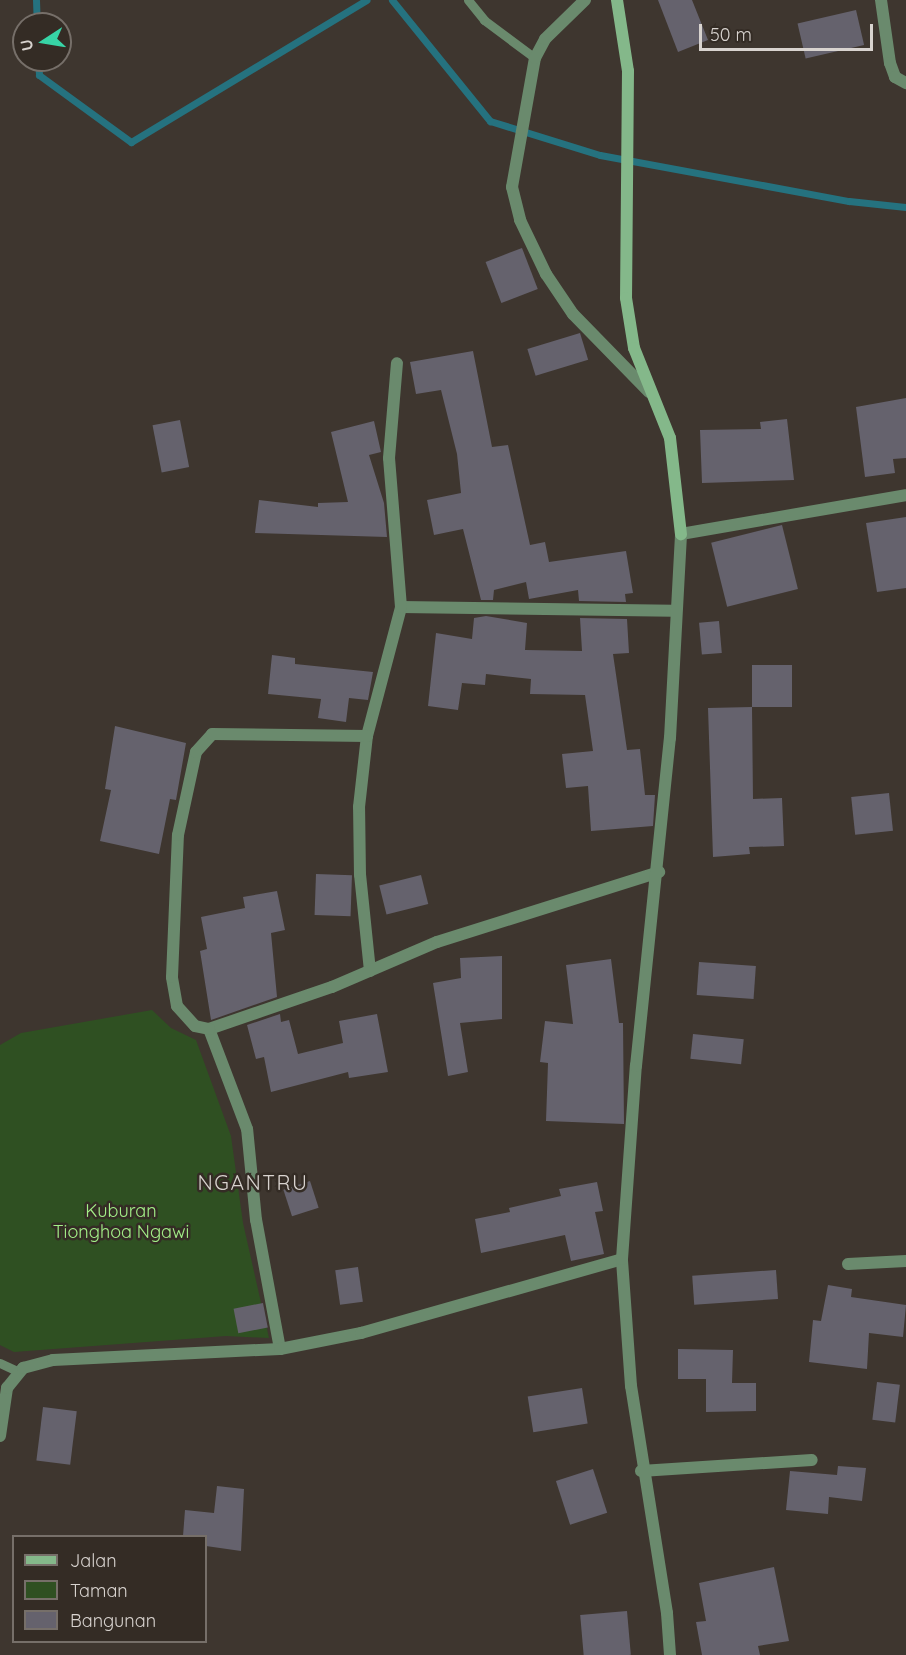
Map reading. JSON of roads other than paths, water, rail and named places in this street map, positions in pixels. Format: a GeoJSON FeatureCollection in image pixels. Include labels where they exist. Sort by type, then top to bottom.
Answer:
{"type":"FeatureCollection","features":[{"type":"Feature","properties":{"kind":"main road"},"geometry":{"type":"LineString","coordinates":[[618,0],[628,71],[623,265],[634,348],[649,392],[662,410],[670,438],[681,534]]}},
{"type":"Feature","properties":{"kind":"street"},"geometry":{"type":"LineString","coordinates":[[585,0],[545,39],[535,58],[512,187],[520,220],[546,274],[573,314],[649,392]]}},
{"type":"Feature","properties":{"kind":"street"},"geometry":{"type":"LineString","coordinates":[[881,0],[890,63],[895,77],[906,83]]}},
{"type":"Feature","properties":{"kind":"street"},"geometry":{"type":"LineString","coordinates":[[370,971],[360,875],[359,807],[367,736],[401,607],[389,458],[397,363]]}},
{"type":"Feature","properties":{"kind":"street"},"geometry":{"type":"LineString","coordinates":[[670,1655],[667,1613],[641,1471],[624,1328],[622,1259],[636,1066],[659,872],[670,738],[673,610],[681,534],[906,495]]}},
{"type":"Feature","properties":{"kind":"street"},"geometry":{"type":"LineString","coordinates":[[401,607],[673,610]]}},
{"type":"Feature","properties":{"kind":"street"},"geometry":{"type":"LineString","coordinates":[[367,736],[212,734],[198,746],[178,835],[172,976],[177,1006],[186,1019],[209,1029],[370,971],[436,942],[659,872]]}},
{"type":"Feature","properties":{"kind":"street"},"geometry":{"type":"LineString","coordinates":[[209,1029],[247,1128],[256,1220],[280,1349]]}},
{"type":"Feature","properties":{"kind":"street"},"geometry":{"type":"LineString","coordinates":[[0,1436],[7,1388],[19,1372],[53,1360],[280,1349],[361,1333],[622,1259]]}},
{"type":"Feature","properties":{"kind":"street"},"geometry":{"type":"LineString","coordinates":[[848,1264],[906,1261]]}},
{"type":"Feature","properties":{"kind":"street"},"geometry":{"type":"LineString","coordinates":[[641,1471],[812,1460]]}},
{"type":"Feature","properties":{"kind":"lane"},"geometry":{"type":"LineString","coordinates":[[468,0],[484,20],[535,58]]}},
{"type":"Feature","properties":{"kind":"lane"},"geometry":{"type":"LineString","coordinates":[[0,1363],[19,1372]]}},
{"type":"Feature","properties":{"kind":"waterway"},"geometry":{"type":"LineString","coordinates":[[36,0],[36,12]]}},
{"type":"Feature","properties":{"kind":"waterway"},"geometry":{"type":"LineString","coordinates":[[39,72],[39,75],[131,142],[366,0]]}},
{"type":"Feature","properties":{"kind":"waterway"},"geometry":{"type":"LineString","coordinates":[[392,0],[490,121],[600,155],[849,201],[906,207]]}},
{"type":"Feature","properties":{"kind":"district","name":"NGANTRU"},"geometry":{"type":"Point","coordinates":[253,1182]}},
{"type":"Feature","properties":{"kind":"park label","name":"Kuburan Tionghoa Ngawi"},"geometry":{"type":"Point","coordinates":[121,1222]}}]}
